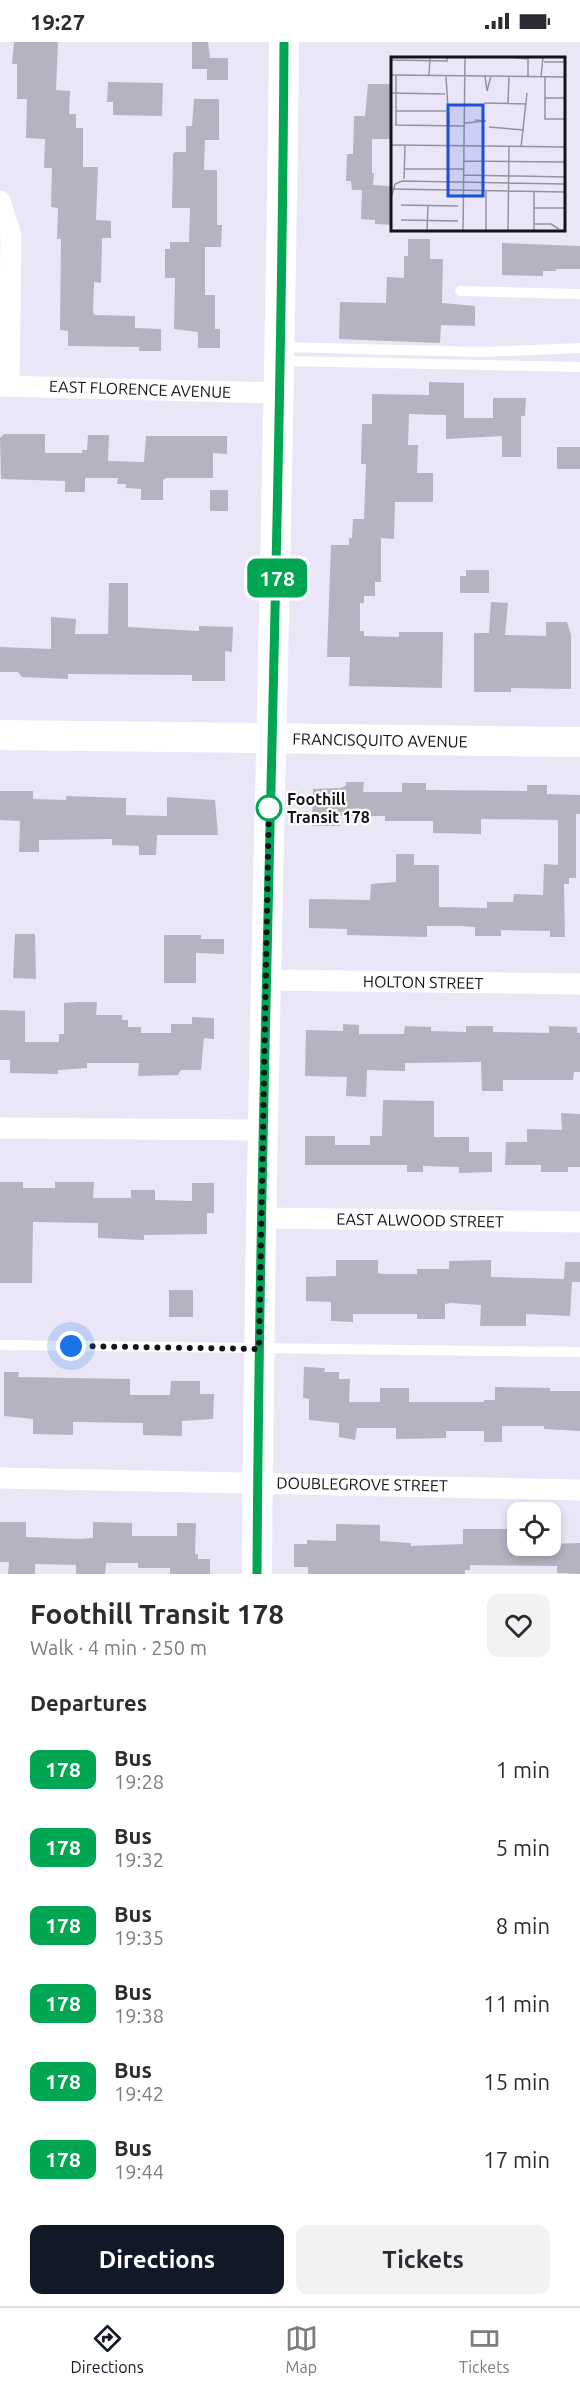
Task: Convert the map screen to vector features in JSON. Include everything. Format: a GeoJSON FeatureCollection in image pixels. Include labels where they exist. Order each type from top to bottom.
{"type":"FeatureCollection","features":[{"type":"Feature","properties":{"kind":"main road"},"geometry":{"type":"LineString","coordinates":[[257,1574],[265,980],[282,354],[284,42]]}},
{"type":"Feature","properties":{"kind":"main road","name":"FRANCISQUITO AVENUE"},"geometry":{"type":"LineString","coordinates":[[0,735],[580,742]]}},
{"type":"Feature","properties":{"kind":"street"},"geometry":{"type":"LineString","coordinates":[[0,201],[11,236],[4,386]]}},
{"type":"Feature","properties":{"kind":"street","name":"EAST FLORENCE AVENUE"},"geometry":{"type":"LineString","coordinates":[[4,386],[280,393]]}},
{"type":"Feature","properties":{"kind":"street","name":"HOLTON STREET"},"geometry":{"type":"LineString","coordinates":[[265,980],[580,984]]}},
{"type":"Feature","properties":{"kind":"street"},"geometry":{"type":"LineString","coordinates":[[0,1128],[262,1130]]}},
{"type":"Feature","properties":{"kind":"street","name":"EAST ALWOOD STREET"},"geometry":{"type":"LineString","coordinates":[[261,1218],[580,1222]]}},
{"type":"Feature","properties":{"kind":"street","name":"DOUBLEGROVE STREET"},"geometry":{"type":"LineString","coordinates":[[0,1478],[580,1490]]}},
{"type":"Feature","properties":{"kind":"lane"},"geometry":{"type":"LineString","coordinates":[[460,291],[580,294]]}},
{"type":"Feature","properties":{"kind":"lane"},"geometry":{"type":"LineString","coordinates":[[282,354],[481,352],[580,348]]}},
{"type":"Feature","properties":{"kind":"lane"},"geometry":{"type":"LineString","coordinates":[[282,354],[580,367]]}},
{"type":"Feature","properties":{"kind":"lane"},"geometry":{"type":"LineString","coordinates":[[0,1345],[580,1352]]}},
{"type":"Feature","properties":{"kind":"building"},"geometry":{"type":"Polygon","coordinates":[[[14,42],[58,42],[56,90],[70,91],[69,114],[76,114],[76,128],[83,128],[83,167],[98,167],[96,220],[111,221],[111,238],[102,238],[101,283],[94,282],[93,313],[95,315],[135,316],[135,328],[161,329],[161,351],[139,351],[139,347],[68,346],[68,331],[60,330],[61,239],[57,239],[58,208],[51,207],[52,168],[44,168],[45,139],[26,138],[27,99],[17,99],[17,64],[12,64],[14,42]]]}},
{"type":"Feature","properties":{"kind":"building"},"geometry":{"type":"Polygon","coordinates":[[[192,42],[208,42],[210,58],[228,58],[228,80],[207,80],[207,69],[192,69],[192,42]]]}},
{"type":"Feature","properties":{"kind":"building"},"geometry":{"type":"Polygon","coordinates":[[[108,82],[163,83],[162,116],[113,115],[113,102],[107,102],[108,82]]]}},
{"type":"Feature","properties":{"kind":"building"},"geometry":{"type":"Polygon","coordinates":[[[368,84],[391,84],[391,139],[372,139],[372,173],[374,173],[373,185],[390,186],[391,225],[375,224],[375,220],[361,219],[362,190],[352,190],[351,181],[346,181],[347,154],[353,154],[354,116],[365,116],[368,84]]]}},
{"type":"Feature","properties":{"kind":"building"},"geometry":{"type":"Polygon","coordinates":[[[194,99],[219,99],[219,140],[205,140],[204,170],[217,170],[217,225],[222,225],[221,247],[205,247],[205,295],[215,295],[215,329],[220,329],[220,348],[198,348],[198,332],[174,329],[175,278],[165,278],[165,249],[170,249],[170,242],[189,242],[190,208],[172,208],[173,154],[186,152],[186,126],[192,126],[194,99]]]}},
{"type":"Feature","properties":{"kind":"building"},"geometry":{"type":"Polygon","coordinates":[[[408,239],[430,239],[430,259],[443,259],[442,303],[475,306],[475,326],[441,325],[440,343],[339,339],[340,302],[386,303],[387,277],[404,278],[404,256],[408,256],[408,239]]]}},
{"type":"Feature","properties":{"kind":"building"},"geometry":{"type":"Polygon","coordinates":[[[502,243],[580,246],[580,269],[543,271],[543,276],[502,275],[502,243]]]}},
{"type":"Feature","properties":{"kind":"building"},"geometry":{"type":"Polygon","coordinates":[[[429,382],[464,383],[464,418],[493,418],[493,398],[526,398],[525,416],[521,416],[521,457],[502,457],[502,436],[446,439],[446,415],[409,414],[408,445],[418,445],[417,473],[433,473],[433,502],[395,502],[394,539],[381,538],[381,582],[375,582],[375,596],[364,596],[364,603],[360,603],[360,631],[364,631],[364,636],[399,637],[399,632],[443,632],[442,688],[349,686],[350,657],[327,657],[331,545],[349,545],[349,538],[352,538],[353,519],[364,519],[366,464],[361,464],[362,424],[372,424],[372,394],[429,395],[429,382]]]}},
{"type":"Feature","properties":{"kind":"building"},"geometry":{"type":"Polygon","coordinates":[[[4,434],[45,434],[45,453],[82,453],[82,450],[87,450],[88,435],[109,435],[108,461],[144,462],[146,436],[227,436],[227,454],[213,453],[213,478],[166,478],[163,480],[163,500],[141,500],[141,489],[126,488],[126,484],[117,484],[118,478],[85,478],[85,492],[65,492],[65,481],[1,479],[0,438],[4,434]]]}},
{"type":"Feature","properties":{"kind":"building"},"geometry":{"type":"Polygon","coordinates":[[[557,447],[580,447],[580,469],[557,469],[557,447]]]}},
{"type":"Feature","properties":{"kind":"building"},"geometry":{"type":"Polygon","coordinates":[[[210,490],[228,490],[228,511],[210,511],[210,490]]]}},
{"type":"Feature","properties":{"kind":"building"},"geometry":{"type":"Polygon","coordinates":[[[466,570],[489,570],[489,593],[460,593],[460,576],[466,576],[466,570]]]}},
{"type":"Feature","properties":{"kind":"building"},"geometry":{"type":"Polygon","coordinates":[[[109,583],[128,583],[128,627],[199,631],[199,626],[233,627],[232,652],[225,651],[225,681],[192,681],[192,675],[68,674],[68,679],[22,677],[18,672],[0,672],[0,647],[51,649],[51,617],[76,619],[75,634],[108,634],[109,583]]]}},
{"type":"Feature","properties":{"kind":"building"},"geometry":{"type":"Polygon","coordinates":[[[491,602],[508,603],[505,635],[546,636],[546,622],[567,622],[571,635],[571,689],[511,688],[511,692],[474,692],[474,633],[489,633],[491,602]]]}},
{"type":"Feature","properties":{"kind":"building"},"geometry":{"type":"Polygon","coordinates":[[[346,782],[364,782],[363,792],[402,792],[402,783],[426,783],[426,790],[527,791],[527,785],[547,785],[547,794],[580,795],[580,814],[576,814],[576,878],[569,878],[569,884],[564,884],[565,937],[550,937],[550,931],[501,930],[501,936],[475,936],[475,927],[460,926],[427,926],[427,937],[347,935],[347,929],[309,928],[309,899],[370,900],[371,884],[396,882],[396,854],[414,854],[414,865],[439,865],[439,907],[487,908],[487,902],[513,902],[514,894],[543,895],[544,864],[558,865],[558,820],[481,819],[481,834],[433,833],[433,821],[385,821],[385,816],[340,816],[340,826],[312,826],[313,789],[340,788],[346,786],[346,782]]]}},
{"type":"Feature","properties":{"kind":"building"},"geometry":{"type":"Polygon","coordinates":[[[0,791],[33,791],[33,799],[66,800],[66,796],[126,798],[126,815],[167,816],[167,797],[215,800],[218,835],[157,835],[156,855],[139,855],[139,846],[112,845],[112,839],[39,840],[39,852],[19,852],[20,821],[0,820],[0,791]]]}},
{"type":"Feature","properties":{"kind":"building"},"geometry":{"type":"Polygon","coordinates":[[[15,934],[35,934],[36,979],[13,978],[15,934]]]}},
{"type":"Feature","properties":{"kind":"building"},"geometry":{"type":"Polygon","coordinates":[[[164,935],[201,935],[201,939],[224,939],[224,954],[196,953],[196,983],[164,983],[164,935]]]}},
{"type":"Feature","properties":{"kind":"building"},"geometry":{"type":"Polygon","coordinates":[[[97,1002],[96,1015],[122,1015],[122,1020],[128,1020],[128,1027],[141,1027],[141,1033],[171,1033],[171,1024],[192,1024],[192,1017],[214,1018],[214,1039],[204,1038],[201,1070],[181,1070],[178,1075],[138,1076],[139,1063],[87,1063],[87,1068],[58,1070],[58,1074],[10,1073],[10,1060],[0,1060],[0,1010],[25,1011],[25,1042],[59,1042],[59,1034],[64,1034],[64,1003],[97,1002]]]}},
{"type":"Feature","properties":{"kind":"building"},"geometry":{"type":"Polygon","coordinates":[[[343,1024],[359,1025],[359,1034],[404,1034],[405,1026],[431,1027],[431,1031],[466,1032],[466,1026],[493,1026],[493,1032],[549,1033],[549,1026],[577,1027],[577,1033],[580,1033],[580,1072],[574,1072],[573,1080],[503,1080],[503,1091],[482,1091],[481,1062],[405,1063],[405,1071],[367,1070],[366,1097],[346,1096],[347,1077],[305,1076],[306,1030],[343,1031],[343,1024]]]}},
{"type":"Feature","properties":{"kind":"building"},"geometry":{"type":"Polygon","coordinates":[[[383,1100],[434,1101],[434,1137],[469,1137],[469,1152],[492,1152],[492,1172],[459,1173],[459,1167],[423,1166],[423,1172],[407,1172],[407,1165],[305,1165],[305,1136],[335,1136],[335,1145],[370,1145],[370,1136],[382,1136],[383,1100]]]}},
{"type":"Feature","properties":{"kind":"building"},"geometry":{"type":"Polygon","coordinates":[[[561,1113],[580,1114],[580,1167],[568,1167],[568,1172],[541,1172],[541,1165],[505,1165],[506,1142],[527,1142],[527,1129],[562,1130],[561,1113]]]}},
{"type":"Feature","properties":{"kind":"building"},"geometry":{"type":"Polygon","coordinates":[[[0,1182],[23,1182],[23,1188],[55,1188],[55,1182],[94,1182],[93,1198],[131,1198],[131,1190],[155,1190],[155,1200],[192,1201],[192,1183],[214,1183],[214,1213],[207,1213],[207,1234],[144,1235],[144,1240],[98,1238],[98,1223],[33,1222],[32,1283],[0,1283],[0,1182]]]}},
{"type":"Feature","properties":{"kind":"building"},"geometry":{"type":"Polygon","coordinates":[[[336,1260],[378,1260],[378,1273],[417,1274],[417,1269],[449,1269],[449,1261],[491,1260],[491,1277],[564,1279],[565,1262],[580,1262],[580,1282],[572,1282],[570,1316],[526,1314],[526,1326],[480,1326],[481,1305],[451,1303],[445,1304],[445,1319],[417,1319],[417,1314],[353,1314],[353,1322],[331,1321],[331,1302],[306,1301],[306,1277],[336,1276],[336,1260]]]}},
{"type":"Feature","properties":{"kind":"building"},"geometry":{"type":"Polygon","coordinates":[[[169,1290],[193,1290],[193,1317],[169,1317],[169,1290]]]}},
{"type":"Feature","properties":{"kind":"building"},"geometry":{"type":"Polygon","coordinates":[[[304,1367],[325,1368],[324,1372],[339,1372],[339,1379],[350,1379],[349,1402],[380,1402],[380,1388],[409,1388],[409,1402],[484,1402],[484,1400],[495,1400],[495,1387],[580,1391],[580,1431],[544,1429],[544,1426],[502,1426],[502,1442],[484,1442],[484,1431],[446,1431],[446,1438],[396,1439],[396,1428],[357,1428],[355,1440],[339,1437],[339,1423],[309,1420],[309,1399],[303,1398],[304,1367]]]}},
{"type":"Feature","properties":{"kind":"building"},"geometry":{"type":"Polygon","coordinates":[[[4,1372],[19,1372],[18,1377],[130,1379],[130,1395],[170,1395],[171,1381],[200,1381],[200,1394],[214,1394],[213,1419],[182,1421],[182,1436],[143,1435],[143,1423],[77,1422],[73,1422],[73,1435],[33,1434],[33,1419],[4,1416],[4,1372]]]}},
{"type":"Feature","properties":{"kind":"building"},"geometry":{"type":"Polygon","coordinates":[[[0,1522],[26,1522],[26,1537],[80,1539],[93,1538],[93,1522],[132,1523],[132,1536],[177,1536],[177,1523],[196,1523],[195,1554],[198,1554],[198,1559],[210,1559],[210,1574],[170,1574],[170,1568],[138,1568],[138,1563],[106,1563],[105,1574],[76,1574],[76,1565],[35,1564],[35,1574],[8,1574],[9,1562],[0,1562],[0,1522]]]}},
{"type":"Feature","properties":{"kind":"building"},"geometry":{"type":"Polygon","coordinates":[[[336,1524],[380,1525],[380,1541],[411,1543],[411,1546],[463,1544],[463,1529],[507,1529],[507,1556],[561,1556],[561,1544],[580,1543],[580,1574],[557,1573],[557,1566],[470,1565],[470,1570],[465,1570],[465,1574],[308,1574],[308,1567],[294,1567],[294,1544],[307,1544],[307,1540],[336,1541],[336,1524]]]}},
{"type":"Feature","properties":{"kind":"bus line","name":"178"},"geometry":{"type":"LineString","coordinates":[[257,1574],[268,825],[282,361],[284,42]]}},
{"type":"Feature","properties":{"kind":"place","name":"Foothill Transit 178"},"geometry":{"type":"Point","coordinates":[269,808]}},
{"type":"Feature","properties":{"kind":"route"},"geometry":{"type":"LineString","coordinates":[[71,1346],[259,1349],[269,804],[269,808]]}}]}
